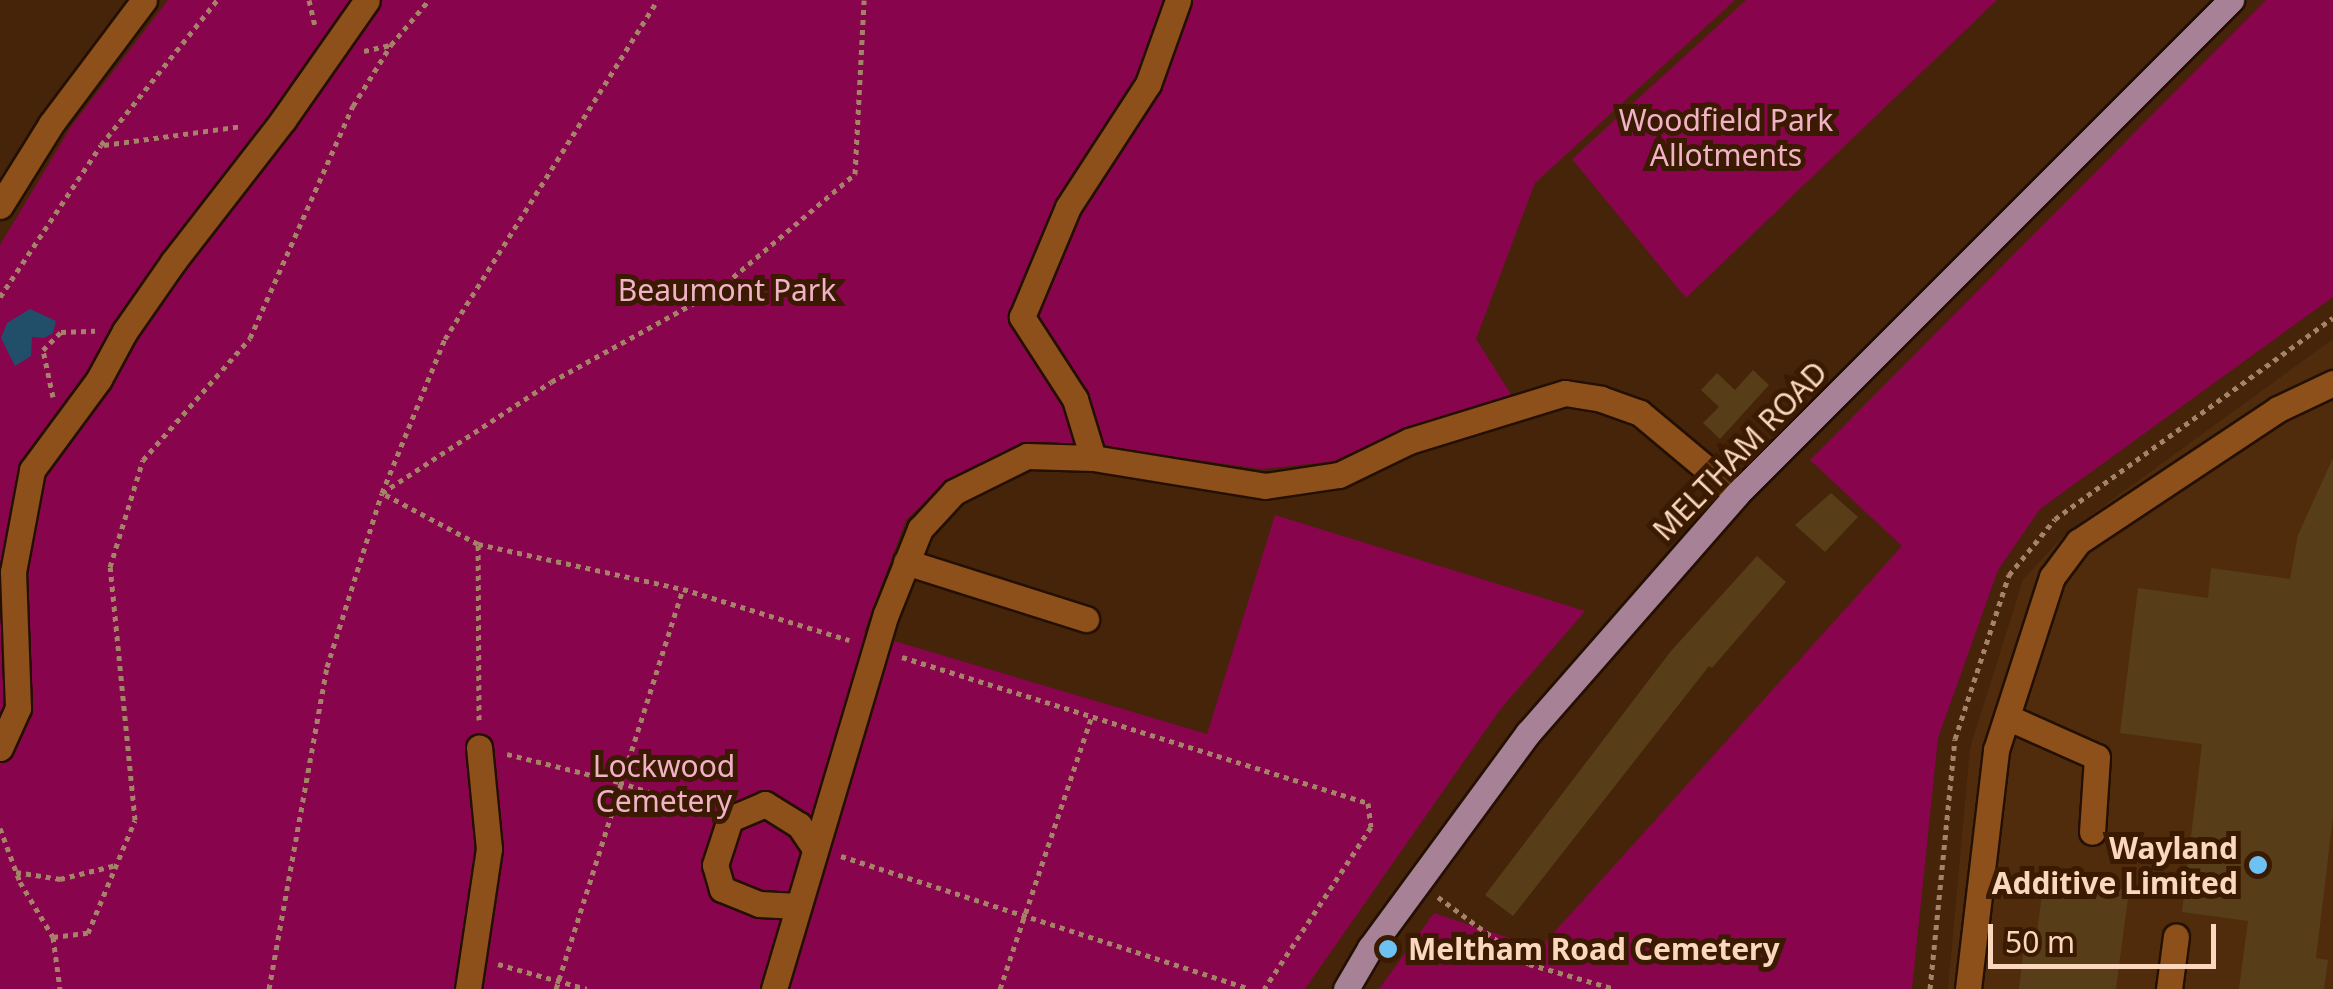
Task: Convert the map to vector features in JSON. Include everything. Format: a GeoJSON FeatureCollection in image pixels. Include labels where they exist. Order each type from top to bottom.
{"type":"FeatureCollection","features":[{"type":"Feature","properties":{"kind":"main road","name":"MELTHAM ROAD"},"geometry":{"type":"LineString","coordinates":[[1346,989],[1380,934],[1528,733],[1738,494],[2231,0]]}},
{"type":"Feature","properties":{"kind":"street"},"geometry":{"type":"LineString","coordinates":[[0,206],[50,124],[144,0]]}},
{"type":"Feature","properties":{"kind":"street"},"geometry":{"type":"LineString","coordinates":[[0,748],[18,708],[13,572],[32,470],[100,379],[126,331],[367,0]]}},
{"type":"Feature","properties":{"kind":"street"},"geometry":{"type":"LineString","coordinates":[[1093,458],[1075,399],[1022,317],[1068,207],[1148,84],[1178,0]]}},
{"type":"Feature","properties":{"kind":"street"},"geometry":{"type":"LineString","coordinates":[[1968,989],[1996,750],[2052,577],[2078,542],[2278,409],[2333,383]]}},
{"type":"Feature","properties":{"kind":"street"},"geometry":{"type":"LineString","coordinates":[[774,989],[814,847],[906,562],[920,529],[954,492],[1027,456],[1093,458],[1265,486],[1339,475],[1409,441],[1565,394],[1600,398],[1640,412],[1738,494]]}},
{"type":"Feature","properties":{"kind":"street"},"geometry":{"type":"LineString","coordinates":[[906,562],[1086,620]]}},
{"type":"Feature","properties":{"kind":"street"},"geometry":{"type":"LineString","coordinates":[[2008,717],[2097,758],[2092,832]]}},
{"type":"Feature","properties":{"kind":"street"},"geometry":{"type":"LineString","coordinates":[[468,989],[489,849],[480,747]]}},
{"type":"Feature","properties":{"kind":"street"},"geometry":{"type":"LineString","coordinates":[[798,906],[759,904],[722,888],[714,865],[730,819],[765,804],[799,825],[814,847]]}},
{"type":"Feature","properties":{"kind":"street"},"geometry":{"type":"LineString","coordinates":[[2169,989],[2176,936]]}},
{"type":"Feature","properties":{"kind":"path"},"geometry":{"type":"LineString","coordinates":[[0,297],[101,146],[217,0]]}},
{"type":"Feature","properties":{"kind":"path"},"geometry":{"type":"LineString","coordinates":[[53,937],[88,933],[134,820],[110,567],[142,460],[250,338],[352,106],[391,45],[429,0]]}},
{"type":"Feature","properties":{"kind":"path"},"geometry":{"type":"LineString","coordinates":[[270,989],[327,667],[382,493],[445,339],[658,0]]}},
{"type":"Feature","properties":{"kind":"path"},"geometry":{"type":"LineString","coordinates":[[382,493],[551,382],[718,290],[855,174],[864,0]]}},
{"type":"Feature","properties":{"kind":"path"},"geometry":{"type":"LineString","coordinates":[[323,60],[391,45]]}},
{"type":"Feature","properties":{"kind":"path"},"geometry":{"type":"LineString","coordinates":[[101,146],[283,120]]}},
{"type":"Feature","properties":{"kind":"path"},"geometry":{"type":"LineString","coordinates":[[64,423],[48,385],[43,350],[61,332],[126,331]]}},
{"type":"Feature","properties":{"kind":"path"},"geometry":{"type":"LineString","coordinates":[[382,493],[478,544],[683,589],[1368,804],[1371,827],[1264,989]]}},
{"type":"Feature","properties":{"kind":"path"},"geometry":{"type":"LineString","coordinates":[[478,544],[480,747],[618,782],[730,819]]}},
{"type":"Feature","properties":{"kind":"path"},"geometry":{"type":"LineString","coordinates":[[556,989],[618,782],[683,589]]}},
{"type":"Feature","properties":{"kind":"path"},"geometry":{"type":"LineString","coordinates":[[1000,989],[1090,718]]}},
{"type":"Feature","properties":{"kind":"path"},"geometry":{"type":"LineString","coordinates":[[0,828],[16,872],[53,937],[60,989]]}},
{"type":"Feature","properties":{"kind":"path"},"geometry":{"type":"LineString","coordinates":[[814,847],[1250,989]]}},
{"type":"Feature","properties":{"kind":"path"},"geometry":{"type":"LineString","coordinates":[[0,861],[10,855]]}},
{"type":"Feature","properties":{"kind":"path"},"geometry":{"type":"LineString","coordinates":[[16,872],[60,879],[116,864]]}},
{"type":"Feature","properties":{"kind":"path"},"geometry":{"type":"LineString","coordinates":[[1450,905],[1530,964],[1614,989]]}},
{"type":"Feature","properties":{"kind":"path"},"geometry":{"type":"LineString","coordinates":[[472,957],[586,989]]}},
{"type":"Feature","properties":{"kind":"shaded area"},"geometry":{"type":"Polygon","coordinates":[[[2333,339],[2333,989],[1948,989],[1970,748],[2023,580],[2065,534],[2333,339]]]}},
{"type":"Feature","properties":{"kind":"green space","name":"Beaumont Park"},"geometry":{"type":"Polygon","coordinates":[[[168,0],[1735,0],[1535,183],[1476,339],[1512,396],[1423,422],[1337,461],[1262,469],[1116,449],[1025,443],[951,478],[906,520],[864,632],[1207,734],[1275,515],[1585,611],[1499,711],[1305,989],[0,989],[0,245],[72,125],[168,0]]]}},
{"type":"Feature","properties":{"kind":"green space","name":"Woodfield Park Allotments"},"geometry":{"type":"Polygon","coordinates":[[[1746,0],[1997,0],[1686,298],[1572,159],[1746,0]]]}},
{"type":"Feature","properties":{"kind":"green space"},"geometry":{"type":"Polygon","coordinates":[[[2266,0],[2333,0],[2333,297],[2040,509],[1998,570],[1938,738],[1912,989],[1379,989],[1434,913],[1540,948],[1902,546],[1810,460],[2266,0]]]}},
{"type":"Feature","properties":{"kind":"water"},"geometry":{"type":"Polygon","coordinates":[[[30,309],[56,321],[53,333],[44,338],[32,337],[31,356],[15,366],[1,338],[7,323],[30,309]]]}},
{"type":"Feature","properties":{"kind":"building"},"geometry":{"type":"Polygon","coordinates":[[[1753,370],[1769,385],[1720,439],[1703,423],[1719,407],[1701,390],[1717,373],[1735,390],[1753,370]]]}},
{"type":"Feature","properties":{"kind":"building"},"geometry":{"type":"Polygon","coordinates":[[[2333,458],[2333,817],[2316,958],[2328,960],[2324,989],[2239,989],[2248,921],[2182,912],[2202,744],[2120,733],[2138,588],[2208,598],[2211,568],[2290,579],[2298,535],[2333,458]]]}},
{"type":"Feature","properties":{"kind":"building"},"geometry":{"type":"Polygon","coordinates":[[[1831,493],[1858,517],[1825,552],[1795,525],[1831,493]]]}},
{"type":"Feature","properties":{"kind":"building"},"geometry":{"type":"Polygon","coordinates":[[[1757,556],[1786,582],[1712,668],[1709,666],[1513,916],[1485,895],[1671,651],[1757,556]]]}},
{"type":"Feature","properties":{"kind":"building"},"geometry":{"type":"Polygon","coordinates":[[[2044,878],[2129,890],[2116,989],[2019,989],[2026,931],[2037,933],[2044,878]]]}},
{"type":"Feature","properties":{"kind":"place","name":"Wayland Additive Limited"},"geometry":{"type":"Point","coordinates":[2258,865]}},
{"type":"Feature","properties":{"kind":"place","name":"Meltham Road Cemetery"},"geometry":{"type":"Point","coordinates":[1388,949]}},
{"type":"Feature","properties":{"kind":"park label","name":"Lockwood Cemetery"},"geometry":{"type":"Point","coordinates":[664,783]}}]}
